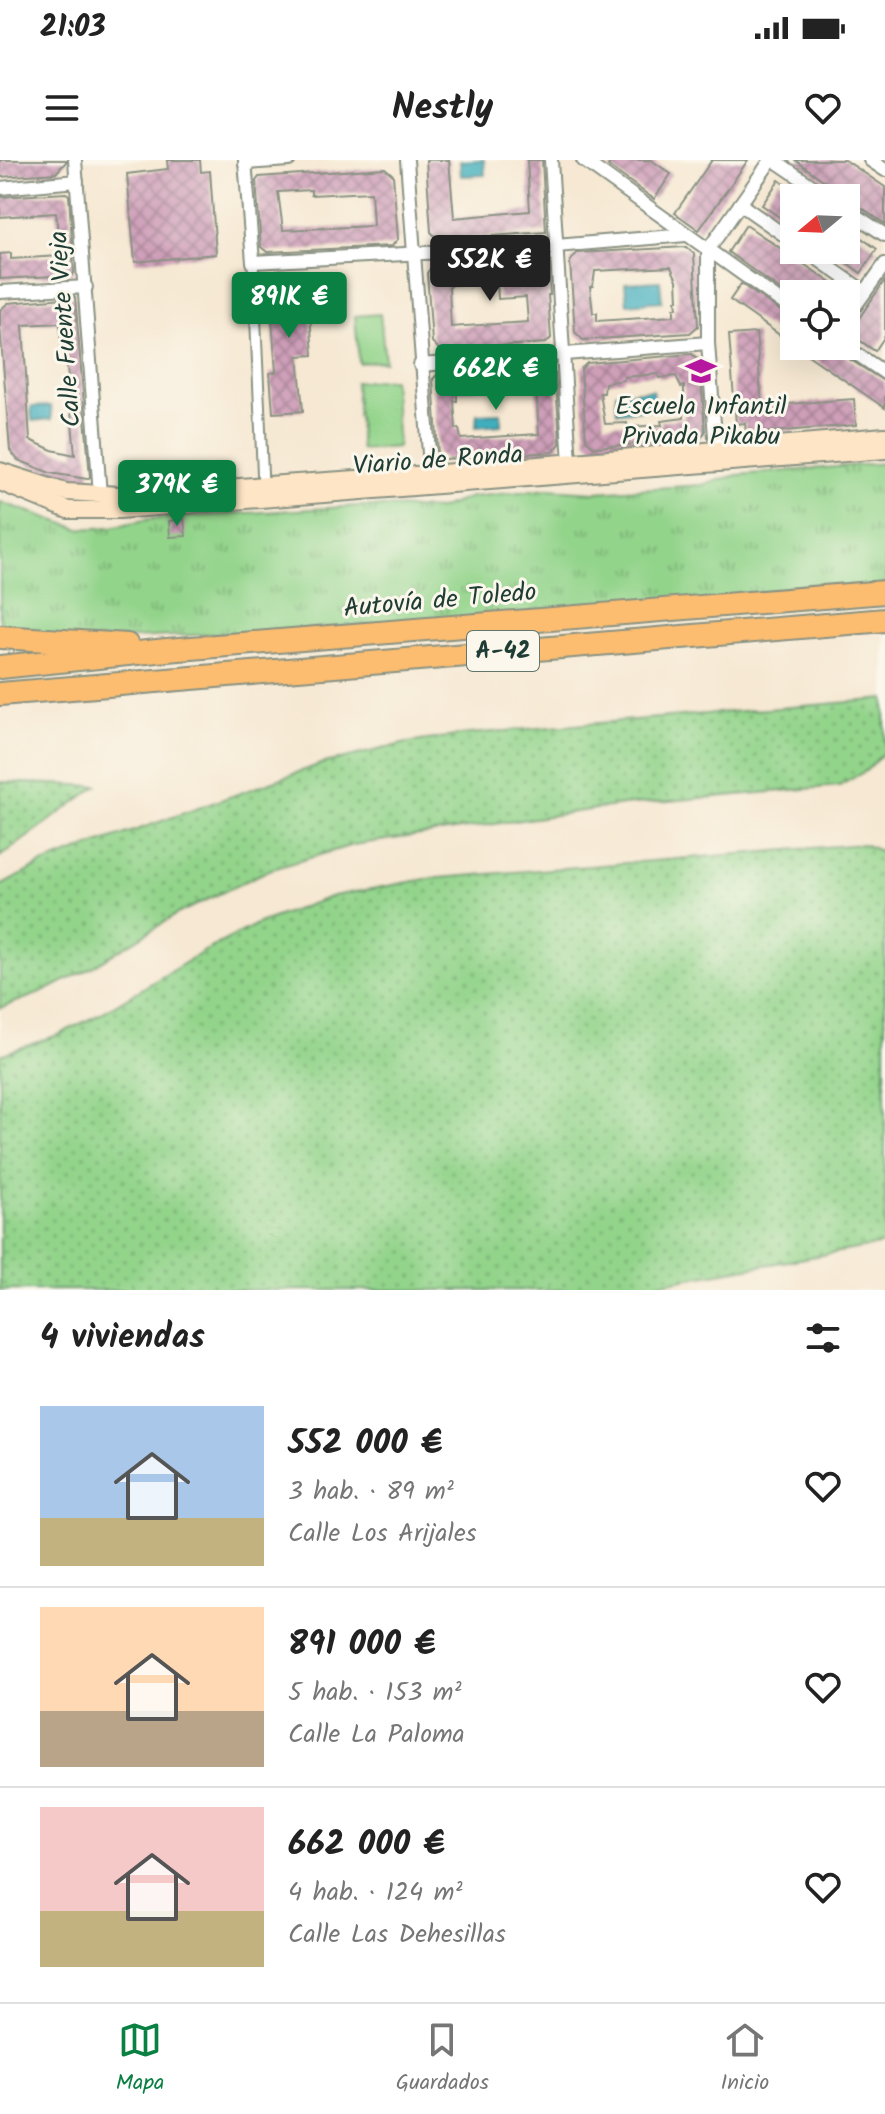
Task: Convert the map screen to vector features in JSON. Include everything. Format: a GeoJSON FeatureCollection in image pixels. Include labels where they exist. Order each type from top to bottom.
{"type":"FeatureCollection","features":[{"type":"Feature","properties":{"kind":"highway","name":"Autovía de Toledo"},"geometry":{"type":"LineString","coordinates":[[0,667],[167,650],[885,592]]}},
{"type":"Feature","properties":{"kind":"highway","name":"A-42"},"geometry":{"type":"LineString","coordinates":[[0,694],[885,620]]}},
{"type":"Feature","properties":{"kind":"highway"},"geometry":{"type":"LineString","coordinates":[[0,637],[150,646],[167,650]]}},
{"type":"Feature","properties":{"kind":"main road","name":"Viario de Ronda"},"geometry":{"type":"LineString","coordinates":[[0,482],[68,510],[119,510],[431,480],[570,463],[885,436]]}},
{"type":"Feature","properties":{"kind":"main road","name":"Viario de Ronda"},"geometry":{"type":"LineString","coordinates":[[0,471],[66,492],[100,495],[263,485],[431,480],[885,450]]}},
{"type":"Feature","properties":{"kind":"street","name":"Calle Fuente Vieja"},"geometry":{"type":"LineString","coordinates":[[75,160],[100,495]]}},
{"type":"Feature","properties":{"kind":"street"},"geometry":{"type":"LineString","coordinates":[[263,485],[253,262],[245,162],[289,160]]}},
{"type":"Feature","properties":{"kind":"street"},"geometry":{"type":"LineString","coordinates":[[407,160],[431,480]]}},
{"type":"Feature","properties":{"kind":"street"},"geometry":{"type":"LineString","coordinates":[[551,160],[570,463]]}},
{"type":"Feature","properties":{"kind":"street"},"geometry":{"type":"LineString","coordinates":[[583,160],[780,301]]}},
{"type":"Feature","properties":{"kind":"street"},"geometry":{"type":"LineString","coordinates":[[716,450],[708,343],[708,250],[772,160],[809,184]]}},
{"type":"Feature","properties":{"kind":"street"},"geometry":{"type":"LineString","coordinates":[[870,160],[885,170]]}},
{"type":"Feature","properties":{"kind":"street"},"geometry":{"type":"LineString","coordinates":[[0,188],[77,181]]}},
{"type":"Feature","properties":{"kind":"street"},"geometry":{"type":"LineString","coordinates":[[740,204],[780,232]]}},
{"type":"Feature","properties":{"kind":"street"},"geometry":{"type":"LineString","coordinates":[[860,218],[885,235]]}},
{"type":"Feature","properties":{"kind":"street"},"geometry":{"type":"LineString","coordinates":[[253,262],[556,246],[686,235]]}},
{"type":"Feature","properties":{"kind":"street"},"geometry":{"type":"LineString","coordinates":[[825,264],[865,292]]}},
{"type":"Feature","properties":{"kind":"street"},"geometry":{"type":"LineString","coordinates":[[860,299],[885,264]]}},
{"type":"Feature","properties":{"kind":"street"},"geometry":{"type":"LineString","coordinates":[[0,292],[86,287]]}},
{"type":"Feature","properties":{"kind":"street"},"geometry":{"type":"LineString","coordinates":[[420,365],[708,343]]}},
{"type":"Feature","properties":{"kind":"street"},"geometry":{"type":"LineString","coordinates":[[860,356],[885,373]]}},
{"type":"Feature","properties":{"kind":"green space"},"geometry":{"type":"Polygon","coordinates":[[[380,314],[385,361],[359,363],[355,316],[380,314]]]}},
{"type":"Feature","properties":{"kind":"green space"},"geometry":{"type":"Polygon","coordinates":[[[393,379],[398,447],[361,450],[355,382],[393,379]]]}},
{"type":"Feature","properties":{"kind":"green space"},"geometry":{"type":"Polygon","coordinates":[[[885,463],[885,590],[260,632],[68,641],[0,637],[0,502],[80,529],[111,527],[150,519],[360,506],[439,509],[471,497],[548,489],[595,492],[702,485],[737,475],[885,463]]]}},
{"type":"Feature","properties":{"kind":"green space"},"geometry":{"type":"Polygon","coordinates":[[[885,699],[885,751],[867,770],[839,786],[623,805],[353,845],[269,870],[179,913],[89,969],[43,992],[0,1008],[0,886],[40,865],[324,763],[407,743],[469,734],[885,699]]]}},
{"type":"Feature","properties":{"kind":"green space"},"geometry":{"type":"Polygon","coordinates":[[[0,782],[97,786],[0,857],[0,782]]]}},
{"type":"Feature","properties":{"kind":"green space"},"geometry":{"type":"Polygon","coordinates":[[[863,844],[885,853],[885,1244],[622,1290],[0,1290],[0,1055],[58,1035],[100,1014],[208,949],[259,923],[333,896],[426,879],[863,844]]]}},
{"type":"Feature","properties":{"kind":"water"},"geometry":{"type":"Polygon","coordinates":[[[484,160],[485,175],[461,176],[460,161],[484,160]]]}},
{"type":"Feature","properties":{"kind":"water"},"geometry":{"type":"Polygon","coordinates":[[[660,281],[662,301],[627,304],[625,283],[660,281]]]}},
{"type":"Feature","properties":{"kind":"water"},"geometry":{"type":"Polygon","coordinates":[[[653,390],[654,409],[617,412],[616,393],[653,390]]]}},
{"type":"Feature","properties":{"kind":"water"},"geometry":{"type":"Polygon","coordinates":[[[51,406],[52,419],[32,421],[31,407],[51,406]]]}},
{"type":"Feature","properties":{"kind":"water"},"geometry":{"type":"Polygon","coordinates":[[[501,413],[501,425],[476,427],[477,414],[501,413]]]}},
{"type":"Feature","properties":{"kind":"building"},"geometry":{"type":"Polygon","coordinates":[[[0,160],[66,162],[56,173],[0,177],[0,160]]]}},
{"type":"Feature","properties":{"kind":"building"},"geometry":{"type":"Polygon","coordinates":[[[167,160],[200,160],[201,172],[210,171],[216,254],[135,262],[127,174],[168,169],[167,160]]]}},
{"type":"Feature","properties":{"kind":"building"},"geometry":{"type":"Polygon","coordinates":[[[426,160],[449,160],[454,218],[530,211],[527,160],[542,160],[546,232],[439,240],[431,232],[426,160]]]}},
{"type":"Feature","properties":{"kind":"building"},"geometry":{"type":"Polygon","coordinates":[[[612,160],[651,160],[671,174],[654,199],[608,166],[612,160]]]}},
{"type":"Feature","properties":{"kind":"building"},"geometry":{"type":"Polygon","coordinates":[[[712,160],[748,160],[699,230],[675,213],[712,160]]]}},
{"type":"Feature","properties":{"kind":"building"},"geometry":{"type":"Polygon","coordinates":[[[795,160],[845,160],[885,187],[885,224],[860,206],[860,184],[829,184],[795,160]]]}},
{"type":"Feature","properties":{"kind":"building"},"geometry":{"type":"Polygon","coordinates":[[[385,168],[393,175],[398,239],[392,246],[267,252],[261,247],[256,181],[259,177],[385,168]],[[311,190],[278,192],[283,230],[373,226],[371,192],[311,195],[311,190]]]}},
{"type":"Feature","properties":{"kind":"building"},"geometry":{"type":"Polygon","coordinates":[[[779,180],[785,184],[780,184],[780,217],[762,205],[779,180]]]}},
{"type":"Feature","properties":{"kind":"building"},"geometry":{"type":"Polygon","coordinates":[[[69,195],[74,273],[0,279],[0,254],[11,253],[11,259],[60,256],[56,213],[0,217],[0,197],[69,195]]]}},
{"type":"Feature","properties":{"kind":"building"},"geometry":{"type":"Polygon","coordinates":[[[746,225],[780,248],[780,264],[803,264],[827,280],[780,280],[780,290],[728,252],[746,225]]]}},
{"type":"Feature","properties":{"kind":"building"},"geometry":{"type":"Polygon","coordinates":[[[860,237],[877,249],[861,273],[848,264],[860,264],[860,237]]]}},
{"type":"Feature","properties":{"kind":"building"},"geometry":{"type":"Polygon","coordinates":[[[686,247],[694,254],[698,326],[690,333],[583,340],[575,332],[570,262],[577,253],[686,247]],[[671,267],[595,271],[593,286],[590,287],[593,313],[597,313],[597,321],[674,316],[678,300],[677,280],[671,267]]]}},
{"type":"Feature","properties":{"kind":"building"},"geometry":{"type":"Polygon","coordinates":[[[541,256],[548,264],[551,338],[546,343],[440,350],[432,342],[427,273],[433,265],[541,256]],[[497,282],[452,285],[449,288],[451,327],[528,322],[526,297],[498,299],[497,282]]]}},
{"type":"Feature","properties":{"kind":"building"},"geometry":{"type":"Polygon","coordinates":[[[307,275],[313,355],[298,356],[303,411],[273,413],[270,373],[276,372],[269,278],[307,275]]]}},
{"type":"Feature","properties":{"kind":"building"},"geometry":{"type":"Polygon","coordinates":[[[885,280],[885,336],[875,351],[860,341],[860,317],[885,280]]]}},
{"type":"Feature","properties":{"kind":"building"},"geometry":{"type":"Polygon","coordinates":[[[741,284],[780,310],[780,335],[730,300],[741,284]]]}},
{"type":"Feature","properties":{"kind":"building"},"geometry":{"type":"Polygon","coordinates":[[[75,297],[90,477],[87,479],[50,473],[18,460],[10,450],[0,326],[0,310],[8,303],[75,297]],[[60,323],[23,325],[30,440],[52,450],[75,455],[65,345],[61,346],[60,323]]]}},
{"type":"Feature","properties":{"kind":"building"},"geometry":{"type":"Polygon","coordinates":[[[756,333],[762,406],[854,399],[856,425],[746,434],[745,423],[736,424],[729,335],[756,333]]]}},
{"type":"Feature","properties":{"kind":"building"},"geometry":{"type":"Polygon","coordinates":[[[692,354],[700,361],[705,432],[698,440],[594,447],[586,440],[581,369],[587,363],[692,354]],[[658,374],[624,377],[624,380],[605,383],[604,393],[600,393],[605,424],[627,423],[628,427],[662,425],[661,421],[684,418],[684,386],[681,387],[676,376],[659,378],[658,374]]]}},
{"type":"Feature","properties":{"kind":"building"},"geometry":{"type":"Polygon","coordinates":[[[815,360],[851,360],[885,382],[885,408],[815,360]]]}},
{"type":"Feature","properties":{"kind":"building"},"geometry":{"type":"Polygon","coordinates":[[[547,366],[555,374],[560,444],[553,452],[445,459],[438,453],[433,379],[439,373],[547,366]],[[536,385],[457,391],[457,401],[454,401],[456,429],[459,429],[461,439],[539,434],[536,385]]]}},
{"type":"Feature","properties":{"kind":"building"},"geometry":{"type":"Polygon","coordinates":[[[184,519],[186,536],[170,537],[169,521],[184,519]]]}},
{"type":"Feature","properties":{"kind":"place","name":"Escuela Infantil Privada Pikabu"},"geometry":{"type":"Point","coordinates":[701,371]}}]}
